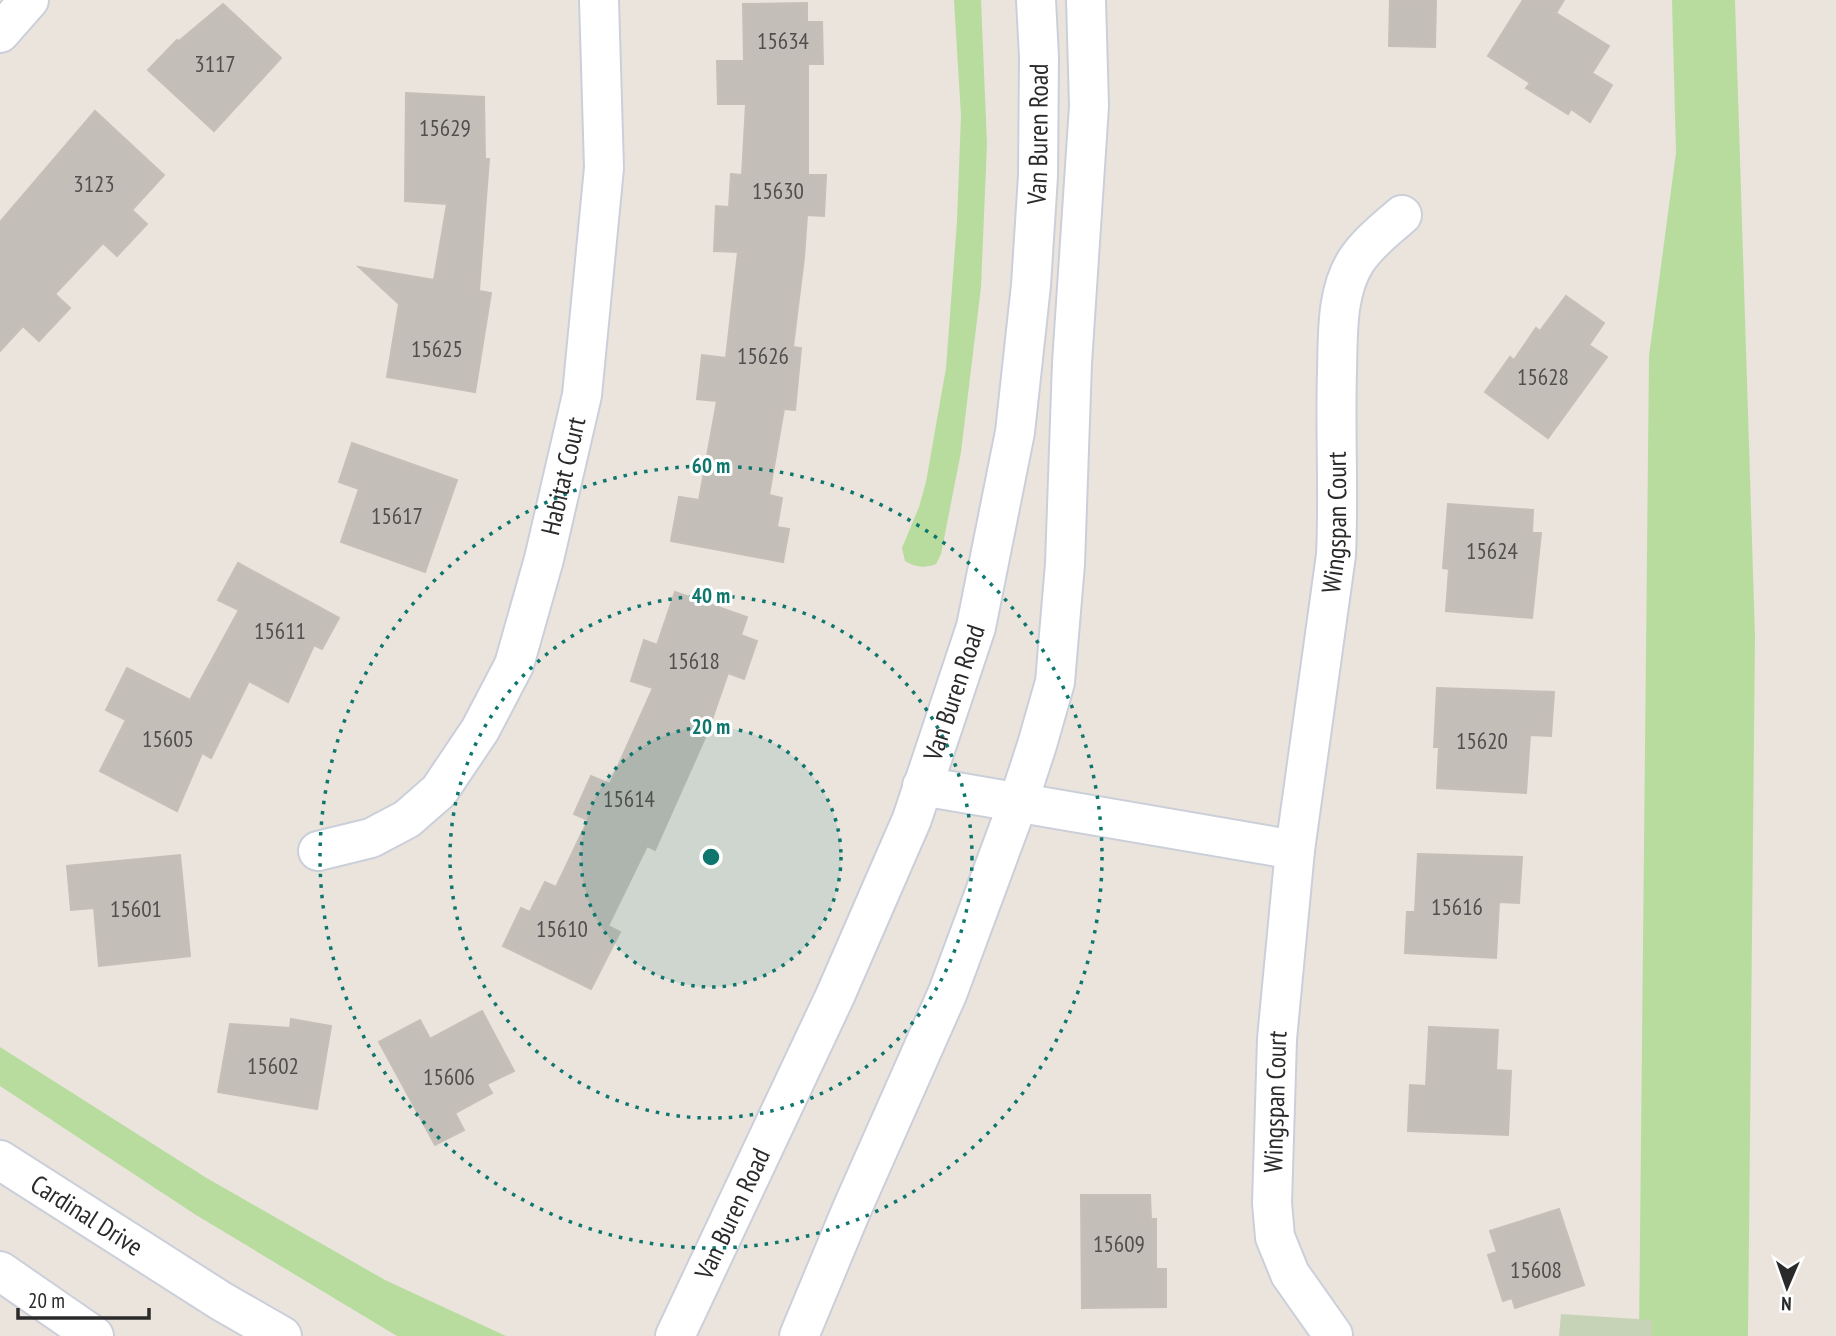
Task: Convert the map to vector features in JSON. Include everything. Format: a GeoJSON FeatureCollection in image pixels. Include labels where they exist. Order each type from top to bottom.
{"type":"FeatureCollection","features":[{"type":"Feature","properties":{"kind":"street"},"geometry":{"type":"LineString","coordinates":[[0,33],[29,0]]}},
{"type":"Feature","properties":{"kind":"street","name":"Habitat Court"},"geometry":{"type":"LineString","coordinates":[[318,851],[371,838],[408,819],[439,791],[480,730],[514,665],[544,559],[582,395],[604,167],[598,0]]}},
{"type":"Feature","properties":{"kind":"street","name":"Van Buren Road"},"geometry":{"type":"LineString","coordinates":[[675,1336],[835,996],[912,819],[976,627],[1015,432],[1031,285],[1038,176],[1039,57],[1036,0]]}},
{"type":"Feature","properties":{"kind":"street","name":"Van Buren Road"},"geometry":{"type":"LineString","coordinates":[[799,1336],[948,992],[1018,803],[1055,682],[1065,564],[1072,363],[1089,106],[1086,0]]}},
{"type":"Feature","properties":{"kind":"street","name":"Wingspan Court"},"geometry":{"type":"LineString","coordinates":[[1333,1335],[1290,1274],[1275,1237],[1273,1212],[1277,1038],[1295,850],[1336,555],[1335,421],[1340,308],[1346,283],[1356,260],[1377,236],[1402,215]]}},
{"type":"Feature","properties":{"kind":"street"},"geometry":{"type":"LineString","coordinates":[[922,786],[1295,850]]}},
{"type":"Feature","properties":{"kind":"street","name":"Cardinal Drive"},"geometry":{"type":"LineString","coordinates":[[0,1160],[221,1301],[282,1336]]}},
{"type":"Feature","properties":{"kind":"street"},"geometry":{"type":"LineString","coordinates":[[0,1272],[94,1336]]}},
{"type":"Feature","properties":{"kind":"green space"},"geometry":{"type":"Polygon","coordinates":[[[954,0],[981,0],[987,144],[981,287],[961,452],[941,554],[936,564],[920,567],[905,561],[902,548],[926,482],[946,368],[957,221],[961,116],[954,0]]]}},
{"type":"Feature","properties":{"kind":"green space"},"geometry":{"type":"Polygon","coordinates":[[[1672,0],[1735,0],[1755,636],[1748,1336],[1639,1336],[1649,356],[1676,153],[1672,0]]]}},
{"type":"Feature","properties":{"kind":"green space"},"geometry":{"type":"Polygon","coordinates":[[[0,1047],[205,1177],[385,1280],[506,1336],[397,1336],[196,1215],[0,1086],[0,1047]]]}},
{"type":"Feature","properties":{"kind":"green space"},"geometry":{"type":"Polygon","coordinates":[[[1561,1314],[1652,1320],[1652,1336],[1559,1336],[1561,1314]]]}},
{"type":"Feature","properties":{"kind":"building"},"geometry":{"type":"Polygon","coordinates":[[[1390,0],[1436,0],[1435,47],[1389,46],[1390,0]]]}},
{"type":"Feature","properties":{"kind":"building"},"geometry":{"type":"Polygon","coordinates":[[[1523,0],[1564,0],[1556,13],[1609,46],[1592,73],[1612,85],[1590,122],[1571,109],[1568,114],[1526,88],[1530,83],[1488,56],[1523,0]]]}},
{"type":"Feature","properties":{"kind":"building"},"geometry":{"type":"Polygon","coordinates":[[[807,3],[807,22],[822,22],[823,64],[808,64],[808,175],[826,175],[824,216],[807,215],[793,347],[801,348],[795,410],[784,409],[769,495],[782,498],[777,527],[789,529],[783,562],[671,541],[679,497],[699,500],[717,401],[697,399],[702,355],[726,358],[738,252],[714,251],[716,206],[729,207],[731,174],[742,175],[746,104],[718,104],[717,61],[744,61],[743,4],[807,3]]]}},
{"type":"Feature","properties":{"kind":"building"},"geometry":{"type":"Polygon","coordinates":[[[223,4],[281,58],[214,131],[148,70],[177,40],[223,4]]]}},
{"type":"Feature","properties":{"kind":"building"},"geometry":{"type":"Polygon","coordinates":[[[406,93],[484,97],[485,159],[489,159],[479,291],[491,293],[475,392],[387,377],[399,304],[359,267],[434,280],[447,204],[405,201],[406,93]]]}},
{"type":"Feature","properties":{"kind":"building"},"geometry":{"type":"Polygon","coordinates":[[[95,111],[164,175],[132,210],[147,224],[117,256],[103,243],[55,294],[70,308],[39,341],[23,326],[0,351],[0,222],[95,111]]]}},
{"type":"Feature","properties":{"kind":"building"},"geometry":{"type":"Polygon","coordinates":[[[1566,296],[1604,323],[1589,345],[1607,357],[1548,438],[1485,392],[1510,357],[1514,360],[1536,328],[1540,331],[1566,296]]]}},
{"type":"Feature","properties":{"kind":"building"},"geometry":{"type":"Polygon","coordinates":[[[352,443],[457,480],[425,572],[341,542],[359,489],[339,482],[352,443]]]}},
{"type":"Feature","properties":{"kind":"building"},"geometry":{"type":"Polygon","coordinates":[[[1448,504],[1533,510],[1532,533],[1541,533],[1532,618],[1446,611],[1449,569],[1443,568],[1448,504]]]}},
{"type":"Feature","properties":{"kind":"building"},"geometry":{"type":"Polygon","coordinates":[[[238,563],[339,618],[322,649],[314,645],[288,702],[249,681],[211,758],[202,753],[177,811],[100,771],[126,720],[106,710],[127,668],[190,700],[239,610],[218,600],[238,563]]]}},
{"type":"Feature","properties":{"kind":"building"},"geometry":{"type":"Polygon","coordinates":[[[675,592],[747,617],[741,635],[757,641],[744,679],[728,673],[708,731],[655,850],[647,846],[608,926],[620,932],[591,989],[503,946],[521,908],[530,912],[545,882],[556,887],[588,820],[574,814],[591,776],[610,784],[653,688],[631,681],[644,640],[657,645],[675,592]]]}},
{"type":"Feature","properties":{"kind":"building"},"geometry":{"type":"Polygon","coordinates":[[[1437,688],[1554,692],[1551,736],[1530,735],[1526,793],[1437,788],[1439,747],[1434,747],[1437,688]]]}},
{"type":"Feature","properties":{"kind":"building"},"geometry":{"type":"Polygon","coordinates":[[[1418,854],[1522,857],[1519,903],[1499,902],[1496,958],[1405,953],[1407,912],[1415,912],[1418,854]]]}},
{"type":"Feature","properties":{"kind":"building"},"geometry":{"type":"Polygon","coordinates":[[[180,855],[190,956],[99,966],[94,908],[71,910],[67,866],[180,855]]]}},
{"type":"Feature","properties":{"kind":"building"},"geometry":{"type":"Polygon","coordinates":[[[482,1011],[514,1071],[487,1084],[492,1093],[455,1113],[464,1130],[435,1145],[379,1042],[420,1020],[430,1039],[482,1011]]]}},
{"type":"Feature","properties":{"kind":"building"},"geometry":{"type":"Polygon","coordinates":[[[291,1019],[331,1026],[317,1109],[218,1092],[230,1024],[290,1028],[291,1019]]]}},
{"type":"Feature","properties":{"kind":"building"},"geometry":{"type":"Polygon","coordinates":[[[1429,1027],[1498,1030],[1496,1070],[1511,1071],[1508,1135],[1408,1131],[1410,1085],[1426,1086],[1429,1027]]]}},
{"type":"Feature","properties":{"kind":"building"},"geometry":{"type":"Polygon","coordinates":[[[1081,1195],[1150,1195],[1151,1219],[1156,1219],[1156,1269],[1166,1269],[1166,1307],[1082,1308],[1081,1195]]]}},
{"type":"Feature","properties":{"kind":"building"},"geometry":{"type":"Polygon","coordinates":[[[1559,1209],[1584,1285],[1515,1308],[1512,1298],[1503,1301],[1488,1255],[1497,1252],[1490,1231],[1559,1209]]]}}]}
